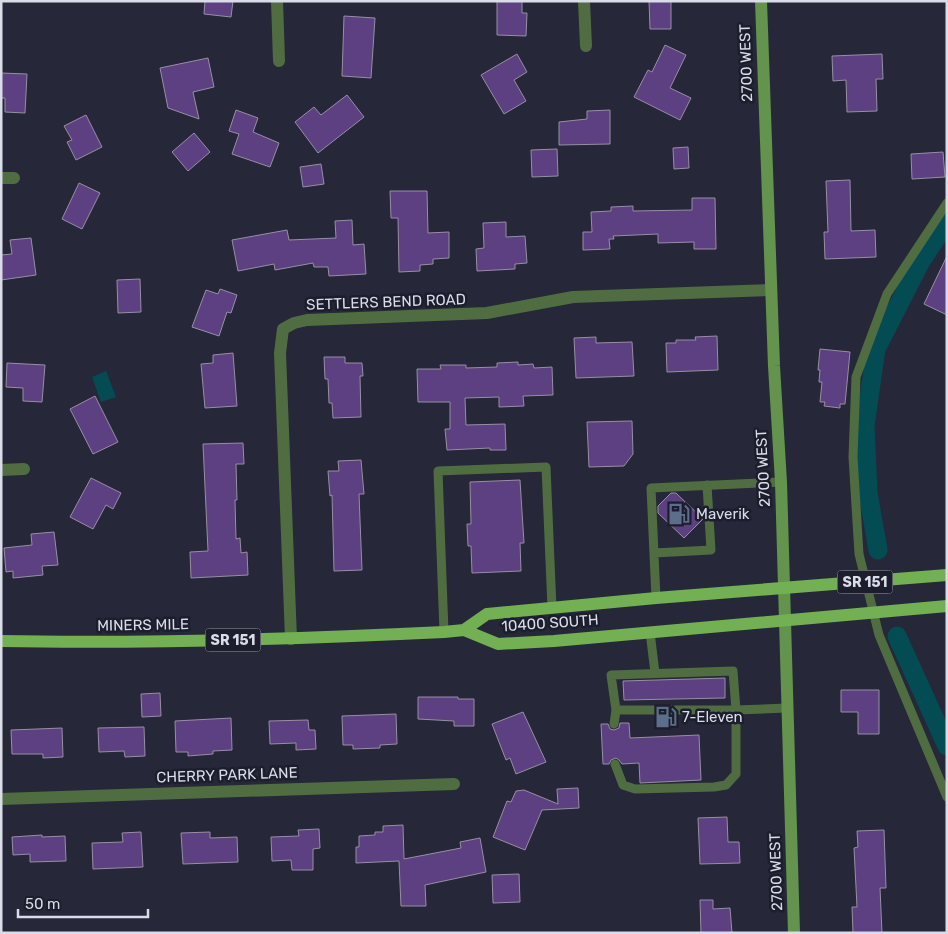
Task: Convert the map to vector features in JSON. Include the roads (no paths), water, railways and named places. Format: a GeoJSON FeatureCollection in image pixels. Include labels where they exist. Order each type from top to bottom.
{"type":"FeatureCollection","features":[{"type":"Feature","properties":{"kind":"main road","name":"2700 WEST"},"geometry":{"type":"LineString","coordinates":[[760,1],[771,290],[781,482],[794,933]]}},
{"type":"Feature","properties":{"kind":"main road","name":"SR 151"},"geometry":{"type":"LineString","coordinates":[[784,588],[947,575]]}},
{"type":"Feature","properties":{"kind":"main road","name":"10400 SOUTH"},"geometry":{"type":"LineString","coordinates":[[464,630],[487,614],[784,588]]}},
{"type":"Feature","properties":{"kind":"main road","name":"SR 151"},"geometry":{"type":"LineString","coordinates":[[785,621],[947,606]]}},
{"type":"Feature","properties":{"kind":"main road","name":"10400 SOUTH"},"geometry":{"type":"LineString","coordinates":[[464,630],[498,644],[785,621]]}},
{"type":"Feature","properties":{"kind":"main road","name":"MINERS MILE"},"geometry":{"type":"LineString","coordinates":[[1,641],[85,643],[291,639],[464,630]]}},
{"type":"Feature","properties":{"kind":"street"},"geometry":{"type":"LineString","coordinates":[[277,1],[279,62]]}},
{"type":"Feature","properties":{"kind":"street"},"geometry":{"type":"LineString","coordinates":[[584,1],[586,46]]}},
{"type":"Feature","properties":{"kind":"street","name":"SETTLERS BEND ROAD"},"geometry":{"type":"LineString","coordinates":[[291,639],[280,353],[283,329],[294,323],[307,320],[487,313],[573,297],[771,290]]}},
{"type":"Feature","properties":{"kind":"street"},"geometry":{"type":"LineString","coordinates":[[1,470],[24,469]]}},
{"type":"Feature","properties":{"kind":"street","name":"CHERRY PARK LANE"},"geometry":{"type":"LineString","coordinates":[[1,799],[454,784]]}},
{"type":"Feature","properties":{"kind":"lane"},"geometry":{"type":"LineString","coordinates":[[947,203],[887,294],[856,377],[853,456],[859,554],[879,635],[947,797]]}},
{"type":"Feature","properties":{"kind":"lane"},"geometry":{"type":"LineString","coordinates":[[444,632],[438,471],[546,467],[552,608]]}},
{"type":"Feature","properties":{"kind":"lane"},"geometry":{"type":"LineString","coordinates":[[656,598],[651,488],[781,482]]}},
{"type":"Feature","properties":{"kind":"lane"},"geometry":{"type":"LineString","coordinates":[[654,553],[711,550],[707,485]]}},
{"type":"Feature","properties":{"kind":"lane"},"geometry":{"type":"LineString","coordinates":[[650,632],[655,673]]}},
{"type":"Feature","properties":{"kind":"lane"},"geometry":{"type":"LineString","coordinates":[[614,724],[616,710],[611,675],[733,671],[736,710],[736,774],[726,785],[635,789],[623,785],[615,764]]}},
{"type":"Feature","properties":{"kind":"lane"},"geometry":{"type":"LineString","coordinates":[[616,710],[788,708]]}},
{"type":"Feature","properties":{"kind":"waterway"},"geometry":{"type":"LineString","coordinates":[[878,550],[868,493],[865,426],[876,349],[921,261],[947,222]]}},
{"type":"Feature","properties":{"kind":"waterway"},"geometry":{"type":"LineString","coordinates":[[897,636],[947,746]]}},
{"type":"Feature","properties":{"kind":"place","name":"Maverik"},"geometry":{"type":"Point","coordinates":[679,514]}},
{"type":"Feature","properties":{"kind":"place","name":"7-Eleven"},"geometry":{"type":"Point","coordinates":[666,717]}}]}
